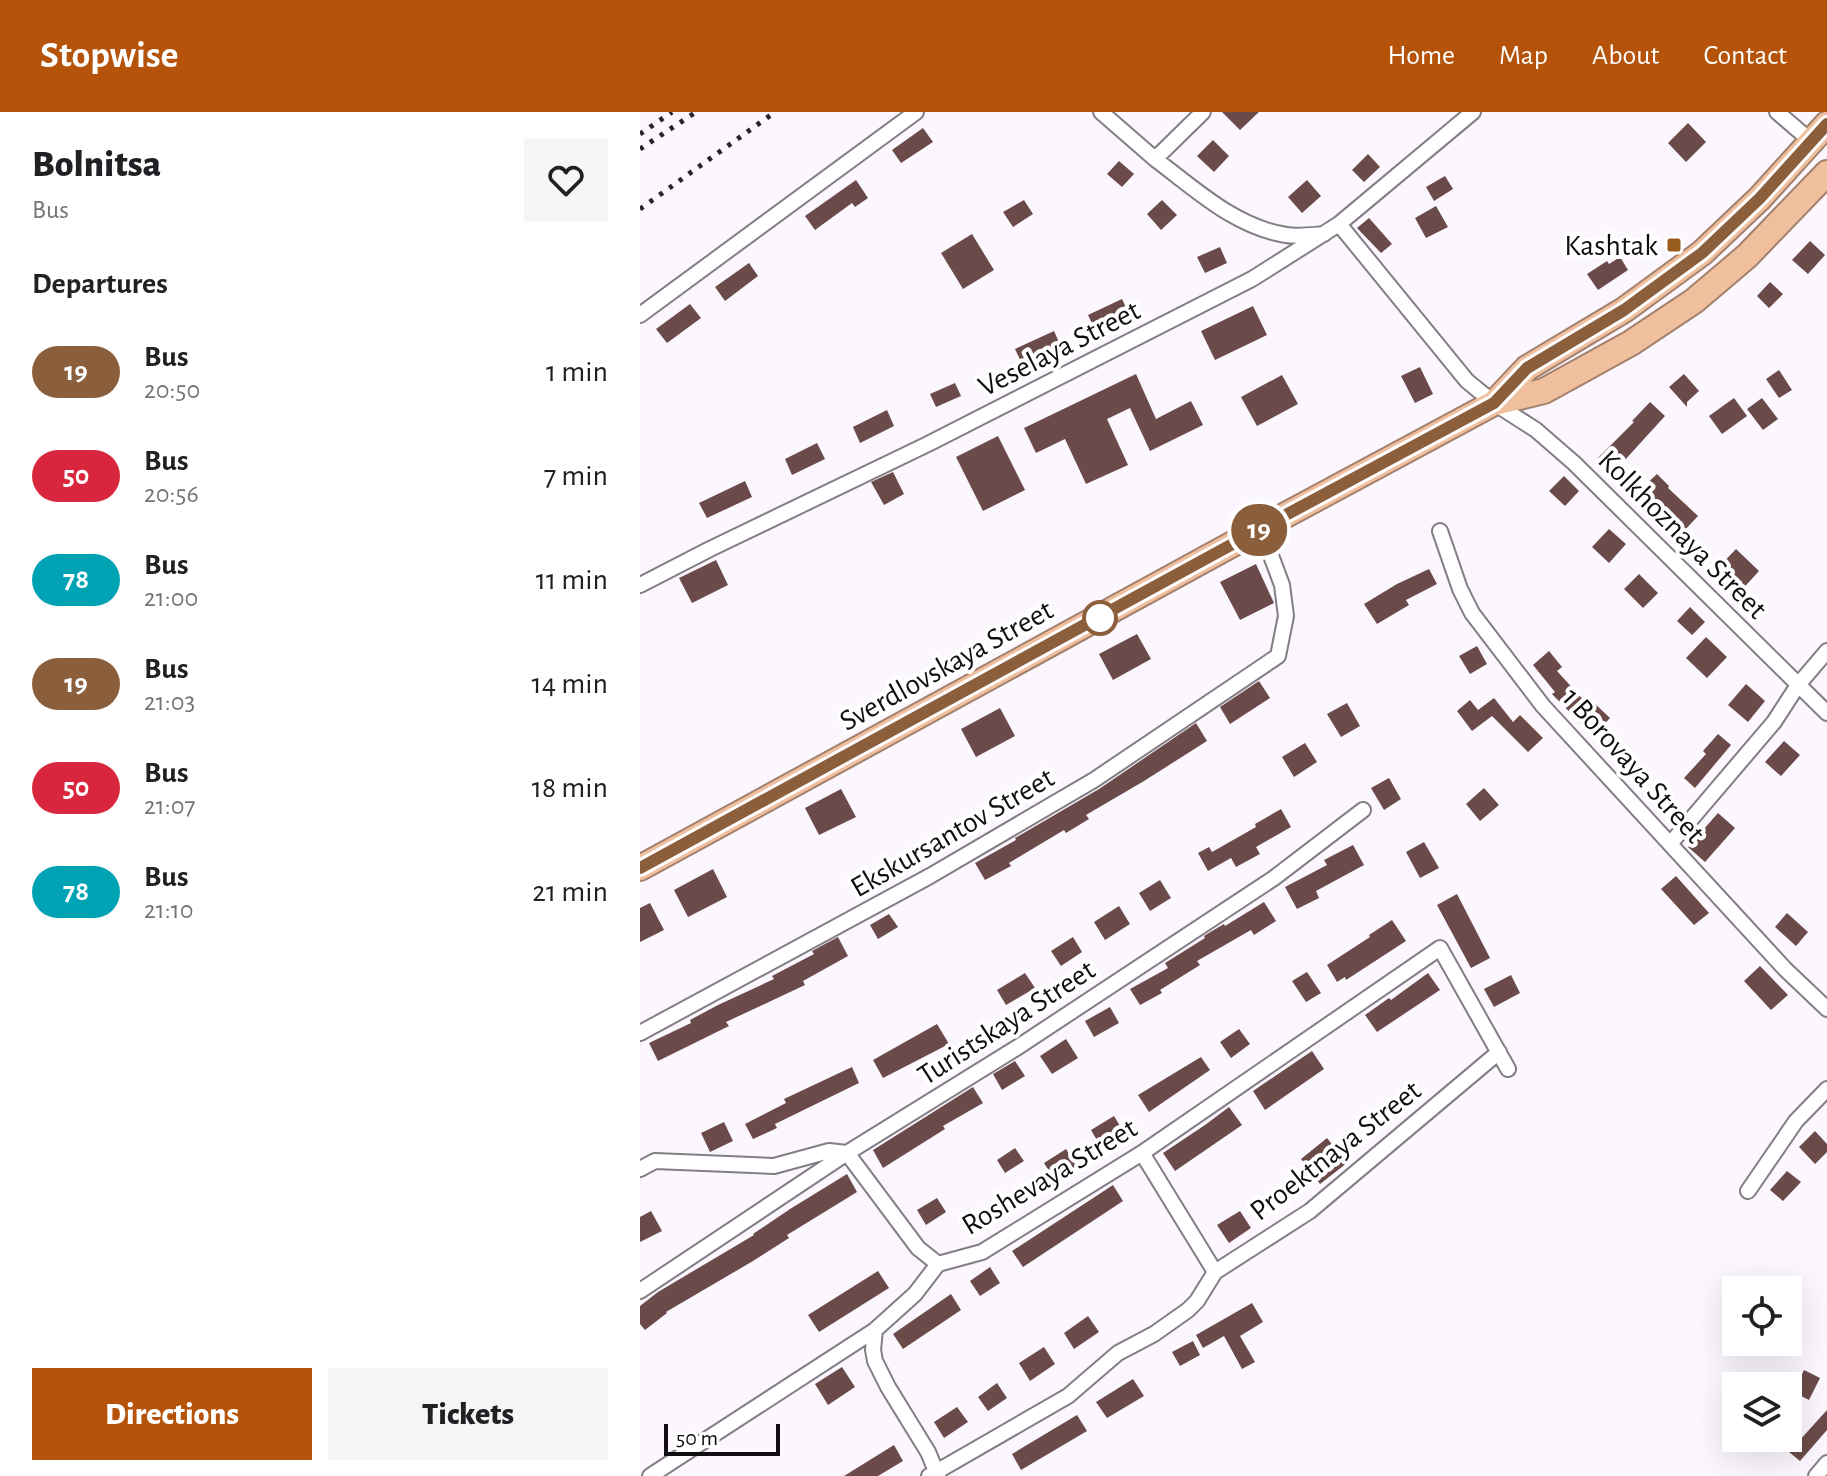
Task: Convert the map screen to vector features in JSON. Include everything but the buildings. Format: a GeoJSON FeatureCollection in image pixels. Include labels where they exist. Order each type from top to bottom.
{"type":"FeatureCollection","features":[{"type":"Feature","properties":{"kind":"highway","name":"Sverdlovskaya Street"},"geometry":{"type":"LineString","coordinates":[[1494,403],[1527,368],[1624,310],[1702,253],[1760,198],[1819,133]]}},
{"type":"Feature","properties":{"kind":"highway","name":"Sverdlovskaya Street"},"geometry":{"type":"LineString","coordinates":[[640,868],[1494,403],[1544,391],[1631,343],[1681,309],[1747,256],[1827,173]]}},
{"type":"Feature","properties":{"kind":"street"},"geometry":{"type":"LineString","coordinates":[[640,315],[916,112]]}},
{"type":"Feature","properties":{"kind":"street"},"geometry":{"type":"LineString","coordinates":[[1101,112],[1155,159],[1228,214],[1287,235],[1324,234]]}},
{"type":"Feature","properties":{"kind":"street"},"geometry":{"type":"LineString","coordinates":[[1155,159],[1203,112]]}},
{"type":"Feature","properties":{"kind":"street","name":"Veselaya Street"},"geometry":{"type":"LineString","coordinates":[[640,585],[928,444],[1238,286],[1339,224],[1473,112]]}},
{"type":"Feature","properties":{"kind":"street"},"geometry":{"type":"LineString","coordinates":[[1777,112],[1819,133]]}},
{"type":"Feature","properties":{"kind":"street","name":"Kolkhoznaya Street"},"geometry":{"type":"LineString","coordinates":[[1339,224],[1467,381],[1536,430],[1574,463],[1827,713]]}},
{"type":"Feature","properties":{"kind":"street","name":"Ekskursantov Street"},"geometry":{"type":"LineString","coordinates":[[640,1033],[930,876],[1094,780],[1278,656],[1286,616],[1282,585],[1261,529]]}},
{"type":"Feature","properties":{"kind":"street","name":"1 Borovaya Street"},"geometry":{"type":"LineString","coordinates":[[1440,531],[1460,589],[1472,613],[1543,706],[1785,969],[1827,1009]]}},
{"type":"Feature","properties":{"kind":"street"},"geometry":{"type":"LineString","coordinates":[[1670,844],[1774,722],[1798,685],[1827,651]]}},
{"type":"Feature","properties":{"kind":"street","name":"Turistskaya Street"},"geometry":{"type":"LineString","coordinates":[[640,1169],[648,1161],[774,1166],[829,1151],[847,1153],[1018,1047],[1249,895],[1363,810]]}},
{"type":"Feature","properties":{"kind":"street","name":"Roshevaya Street"},"geometry":{"type":"LineString","coordinates":[[650,1476],[875,1330],[915,1294],[938,1264],[982,1252],[1142,1153],[1440,948],[1499,1052]]}},
{"type":"Feature","properties":{"kind":"street"},"geometry":{"type":"LineString","coordinates":[[1499,1052],[1508,1069]]}},
{"type":"Feature","properties":{"kind":"street","name":"Proektnaya Street"},"geometry":{"type":"LineString","coordinates":[[934,1475],[1068,1396],[1118,1353],[1154,1334],[1188,1310],[1215,1272],[1310,1211],[1499,1052]]}},
{"type":"Feature","properties":{"kind":"street"},"geometry":{"type":"LineString","coordinates":[[1748,1191],[1796,1121],[1827,1089]]}},
{"type":"Feature","properties":{"kind":"street"},"geometry":{"type":"LineString","coordinates":[[640,1291],[847,1153],[918,1248],[938,1264]]}},
{"type":"Feature","properties":{"kind":"street"},"geometry":{"type":"LineString","coordinates":[[1142,1153],[1215,1272]]}},
{"type":"Feature","properties":{"kind":"street"},"geometry":{"type":"LineString","coordinates":[[875,1330],[875,1361],[928,1452],[934,1475]]}},
{"type":"Feature","properties":{"kind":"street"},"geometry":{"type":"LineString","coordinates":[[1816,1476],[1827,1463]]}},
{"type":"Feature","properties":{"kind":"railway"},"geometry":{"type":"LineString","coordinates":[[640,134],[672,112]]}},
{"type":"Feature","properties":{"kind":"railway"},"geometry":{"type":"LineString","coordinates":[[640,149],[696,112]]}},
{"type":"Feature","properties":{"kind":"railway"},"geometry":{"type":"LineString","coordinates":[[640,209],[775,112]]}},
{"type":"Feature","properties":{"kind":"bus line","name":"19"},"geometry":{"type":"LineString","coordinates":[[640,868],[1494,403],[1527,368],[1624,310],[1702,253],[1760,198],[1827,124]]}},
{"type":"Feature","properties":{"kind":"place","name":"Kashtak"},"geometry":{"type":"Point","coordinates":[1674,245]}}]}
